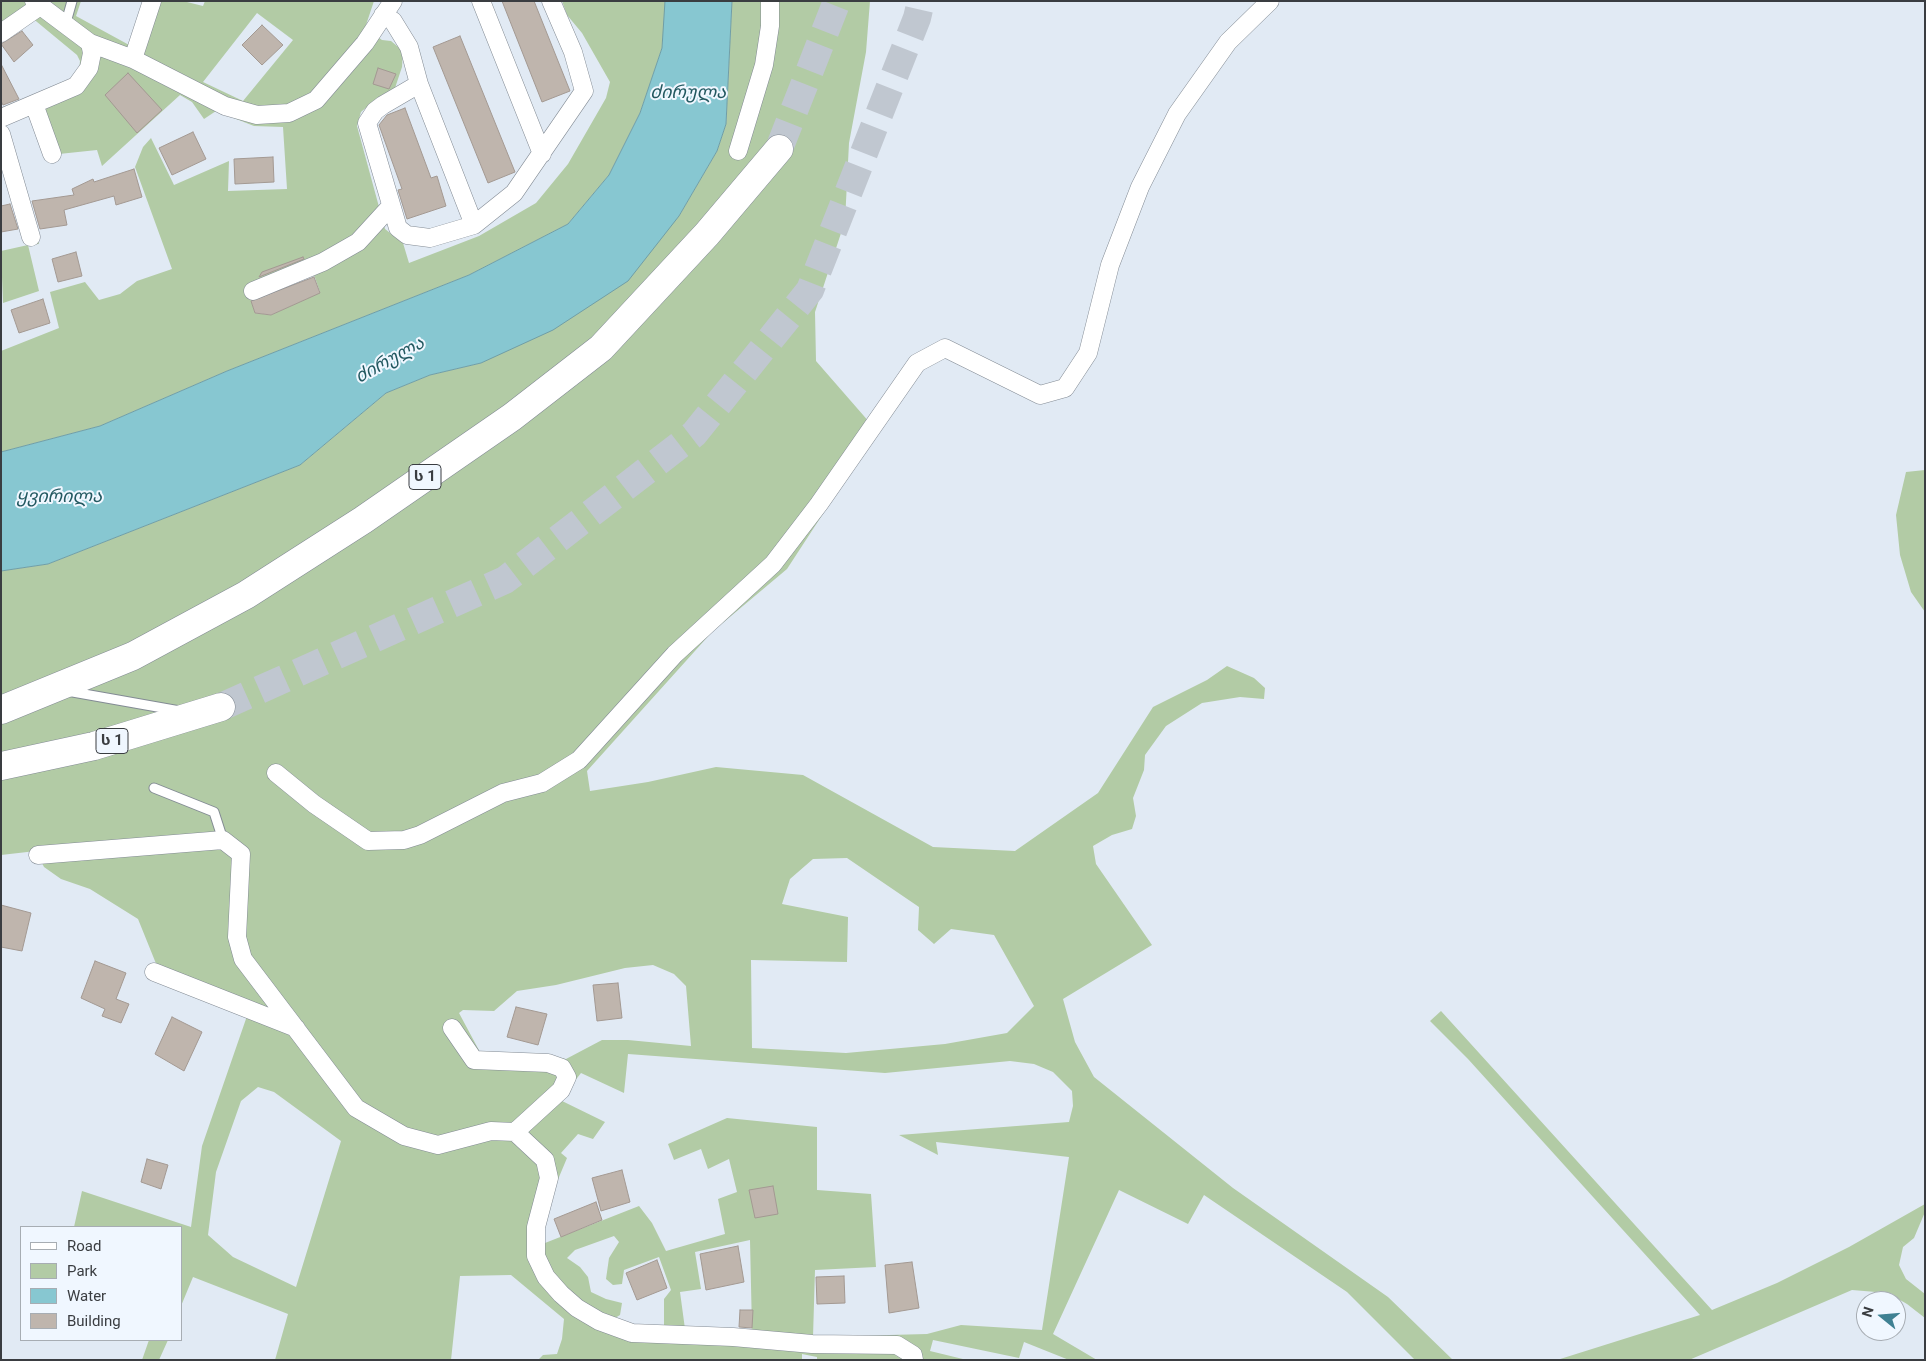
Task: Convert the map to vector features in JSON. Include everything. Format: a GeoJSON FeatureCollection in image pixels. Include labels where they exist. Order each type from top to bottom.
{"type":"FeatureCollection","features":[{"type":"Feature","properties":{"kind":"highway","name":"ს 1"},"geometry":{"type":"LineString","coordinates":[[1,710],[133,656],[246,595],[363,520],[512,417],[600,348],[707,234],[779,149]]}},
{"type":"Feature","properties":{"kind":"highway","name":"ს 1"},"geometry":{"type":"LineString","coordinates":[[1,766],[94,746],[210,710]]}},
{"type":"Feature","properties":{"kind":"street"},"geometry":{"type":"LineString","coordinates":[[134,59],[152,1]]}},
{"type":"Feature","properties":{"kind":"street"},"geometry":{"type":"LineString","coordinates":[[481,1],[542,154]]}},
{"type":"Feature","properties":{"kind":"street"},"geometry":{"type":"LineString","coordinates":[[419,84],[382,104],[374,111],[367,123],[390,207],[398,228],[407,235],[430,238],[474,225],[514,193],[584,92],[573,52],[551,1]]}},
{"type":"Feature","properties":{"kind":"street"},"geometry":{"type":"LineString","coordinates":[[738,151],[764,65],[770,26],[770,1]]}},
{"type":"Feature","properties":{"kind":"street"},"geometry":{"type":"LineString","coordinates":[[276,773],[314,804],[368,841],[404,840],[420,835],[503,793],[542,783],[579,760],[675,654],[773,564],[819,504],[917,362],[945,348],[1040,395],[1065,388],[1088,353],[1110,265],[1140,186],[1177,114],[1228,42],[1270,1]]}},
{"type":"Feature","properties":{"kind":"street"},"geometry":{"type":"LineString","coordinates":[[1,33],[37,4],[64,26],[90,43],[134,59],[225,106],[257,115],[289,113],[316,100],[365,43],[388,8]]}},
{"type":"Feature","properties":{"kind":"street"},"geometry":{"type":"LineString","coordinates":[[388,8],[393,21],[409,47],[419,84],[474,225]]}},
{"type":"Feature","properties":{"kind":"street"},"geometry":{"type":"LineString","coordinates":[[1,118],[76,86],[84,78],[89,68],[92,53],[90,43]]}},
{"type":"Feature","properties":{"kind":"street"},"geometry":{"type":"LineString","coordinates":[[34,104],[52,154]]}},
{"type":"Feature","properties":{"kind":"street"},"geometry":{"type":"LineString","coordinates":[[1,134],[31,238]]}},
{"type":"Feature","properties":{"kind":"street"},"geometry":{"type":"LineString","coordinates":[[253,291],[323,262],[358,242],[390,207]]}},
{"type":"Feature","properties":{"kind":"street"},"geometry":{"type":"LineString","coordinates":[[38,855],[223,840],[241,854],[237,938],[243,959],[356,1108],[404,1136],[438,1145],[492,1131],[515,1132],[545,1160],[549,1178],[536,1227],[536,1256],[546,1277],[561,1294],[577,1308],[599,1321],[632,1333],[733,1337],[812,1344],[897,1345],[913,1355],[914,1360]]}},
{"type":"Feature","properties":{"kind":"street"},"geometry":{"type":"LineString","coordinates":[[154,972],[296,1028]]}},
{"type":"Feature","properties":{"kind":"street"},"geometry":{"type":"LineString","coordinates":[[452,1028],[474,1060],[548,1063],[562,1068],[567,1077],[561,1090],[515,1132]]}},
{"type":"Feature","properties":{"kind":"lane"},"geometry":{"type":"LineString","coordinates":[[64,26],[72,1]]}},
{"type":"Feature","properties":{"kind":"lane"},"geometry":{"type":"LineString","coordinates":[[55,689],[210,710]]}},
{"type":"Feature","properties":{"kind":"lane"},"geometry":{"type":"LineString","coordinates":[[154,788],[214,812],[223,840]]}},
{"type":"Feature","properties":{"kind":"green space"},"geometry":{"type":"Polygon","coordinates":[[[1,1],[81,1],[76,16],[131,46],[145,1],[183,1],[203,6],[205,1],[374,1],[365,28],[382,40],[391,41],[403,51],[402,67],[395,88],[377,98],[361,112],[357,126],[385,229],[403,243],[409,263],[479,236],[536,203],[568,164],[606,98],[610,82],[582,33],[567,15],[562,1],[665,1],[666,8],[662,48],[640,113],[609,175],[568,224],[469,275],[227,371],[100,426],[1,452],[1,351],[59,328],[50,292],[85,282],[99,300],[120,294],[137,281],[172,269],[135,167],[143,147],[151,138],[174,185],[229,161],[228,191],[287,189],[283,127],[254,126],[216,111],[204,119],[192,102],[180,95],[102,166],[97,150],[59,154],[31,115],[4,125],[39,244],[28,245],[1,154],[1,109],[73,79],[79,71],[80,61],[77,55],[31,17],[1,37],[1,1]],[[257,13],[203,82],[243,101],[293,40],[257,13]],[[314,275],[251,298],[255,313],[271,315],[320,292],[314,275]]]}},
{"type":"Feature","properties":{"kind":"green space"},"geometry":{"type":"Polygon","coordinates":[[[732,1],[870,1],[866,52],[849,143],[845,221],[815,312],[816,361],[877,431],[787,569],[712,632],[587,771],[590,791],[648,782],[716,767],[803,775],[933,847],[1015,851],[1098,793],[1153,707],[1207,680],[1227,666],[1254,678],[1265,688],[1264,699],[1240,697],[1202,703],[1166,726],[1145,755],[1144,770],[1133,798],[1136,816],[1132,829],[1112,835],[1093,846],[1096,864],[1152,945],[1063,999],[1075,1042],[1094,1077],[1233,1188],[1388,1297],[1453,1360],[1415,1360],[1347,1292],[1204,1195],[1188,1224],[1119,1190],[1053,1334],[1097,1360],[1069,1360],[1024,1342],[1019,1358],[933,1340],[930,1351],[967,1360],[817,1360],[817,1357],[802,1354],[802,1360],[538,1360],[543,1355],[557,1354],[562,1339],[564,1319],[511,1275],[460,1276],[451,1360],[275,1360],[288,1314],[193,1277],[182,1304],[182,1226],[74,1226],[82,1191],[191,1227],[202,1146],[247,1016],[157,966],[138,919],[90,889],[61,879],[44,867],[36,851],[1,855],[1,571],[48,564],[300,465],[386,393],[430,375],[481,363],[679,216],[717,151],[726,124],[732,1]],[[847,858],[813,859],[790,879],[782,904],[848,917],[847,962],[751,960],[752,1048],[846,1053],[945,1044],[1007,1033],[1034,1006],[994,935],[951,929],[934,944],[918,930],[919,907],[847,858]],[[653,965],[625,968],[556,985],[517,991],[494,1011],[463,1010],[459,1013],[481,1054],[544,1055],[566,1059],[602,1040],[628,1040],[691,1046],[686,986],[674,974],[653,965]],[[628,1054],[624,1093],[581,1073],[560,1100],[605,1122],[593,1139],[578,1134],[561,1153],[567,1158],[554,1189],[544,1226],[545,1243],[639,1206],[652,1223],[666,1251],[725,1234],[718,1199],[737,1192],[729,1159],[708,1169],[701,1149],[674,1160],[668,1144],[727,1118],[817,1127],[817,1190],[871,1194],[876,1267],[815,1270],[813,1337],[927,1334],[961,1325],[1042,1330],[1069,1157],[936,1142],[938,1155],[899,1135],[1069,1122],[1073,1106],[1072,1091],[1053,1072],[1034,1064],[1010,1061],[885,1073],[628,1054]],[[258,1087],[241,1101],[216,1172],[208,1235],[233,1257],[296,1287],[341,1141],[274,1092],[258,1087]],[[614,1236],[575,1250],[567,1258],[580,1267],[588,1277],[591,1292],[606,1299],[622,1303],[620,1315],[615,1318],[640,1326],[664,1329],[664,1299],[671,1290],[659,1257],[624,1270],[622,1284],[613,1285],[606,1279],[609,1258],[619,1242],[614,1236]],[[750,1240],[695,1252],[701,1289],[680,1292],[685,1329],[752,1330],[750,1240]]]}},
{"type":"Feature","properties":{"kind":"green space"},"geometry":{"type":"Polygon","coordinates":[[[28,245],[39,291],[3,303],[1,251],[28,245]]]}},
{"type":"Feature","properties":{"kind":"green space"},"geometry":{"type":"Polygon","coordinates":[[[1925,470],[1925,612],[1911,592],[1900,555],[1896,515],[1906,472],[1925,470]]]}},
{"type":"Feature","properties":{"kind":"green space"},"geometry":{"type":"Polygon","coordinates":[[[1441,1011],[1712,1310],[1777,1283],[1849,1247],[1925,1204],[1925,1212],[1914,1238],[1903,1247],[1899,1265],[1906,1279],[1925,1294],[1925,1318],[1906,1303],[1906,1291],[1852,1290],[1689,1360],[1557,1360],[1700,1315],[1468,1059],[1430,1021],[1441,1011]]]}},
{"type":"Feature","properties":{"kind":"green space"},"geometry":{"type":"Polygon","coordinates":[[[149,1341],[168,1341],[159,1360],[142,1360],[149,1341]]]}},
{"type":"Feature","properties":{"kind":"water","name":"ყვირილა"},"geometry":{"type":"Polygon","coordinates":[[[665,1],[732,1],[726,124],[717,151],[679,216],[628,281],[553,330],[481,363],[430,375],[386,393],[300,465],[48,564],[1,571],[1,452],[100,426],[227,371],[469,275],[568,224],[609,175],[640,113],[662,48],[665,1]]]}},
{"type":"Feature","properties":{"kind":"building"},"geometry":{"type":"Polygon","coordinates":[[[502,1],[534,1],[570,91],[542,102],[502,1]]]}},
{"type":"Feature","properties":{"kind":"building"},"geometry":{"type":"Polygon","coordinates":[[[262,25],[283,45],[262,65],[242,45],[262,25]]]}},
{"type":"Feature","properties":{"kind":"building"},"geometry":{"type":"Polygon","coordinates":[[[22,31],[33,45],[14,62],[1,44],[22,31]]]}},
{"type":"Feature","properties":{"kind":"building"},"geometry":{"type":"Polygon","coordinates":[[[460,36],[515,172],[488,183],[433,47],[460,36]]]}},
{"type":"Feature","properties":{"kind":"building"},"geometry":{"type":"Polygon","coordinates":[[[1,64],[19,99],[3,105],[1,101],[1,64]]]}},
{"type":"Feature","properties":{"kind":"building"},"geometry":{"type":"Polygon","coordinates":[[[378,68],[396,74],[389,89],[373,84],[378,68]]]}},
{"type":"Feature","properties":{"kind":"building"},"geometry":{"type":"Polygon","coordinates":[[[128,73],[162,110],[137,133],[105,95],[128,73]]]}},
{"type":"Feature","properties":{"kind":"building"},"geometry":{"type":"Polygon","coordinates":[[[405,108],[431,178],[437,176],[446,206],[407,219],[398,190],[402,189],[379,125],[387,115],[405,108]]]}},
{"type":"Feature","properties":{"kind":"building"},"geometry":{"type":"Polygon","coordinates":[[[193,132],[206,159],[172,175],[159,148],[193,132]]]}},
{"type":"Feature","properties":{"kind":"building"},"geometry":{"type":"Polygon","coordinates":[[[273,157],[274,182],[235,184],[234,159],[273,157]]]}},
{"type":"Feature","properties":{"kind":"building"},"geometry":{"type":"Polygon","coordinates":[[[134,169],[142,197],[116,205],[114,196],[64,210],[67,225],[40,229],[32,201],[74,195],[72,189],[93,179],[94,182],[134,169]]]}},
{"type":"Feature","properties":{"kind":"building"},"geometry":{"type":"Polygon","coordinates":[[[10,204],[18,229],[1,232],[1,206],[10,204]]]}},
{"type":"Feature","properties":{"kind":"building"},"geometry":{"type":"Polygon","coordinates":[[[76,252],[82,276],[58,282],[52,259],[76,252]]]}},
{"type":"Feature","properties":{"kind":"building"},"geometry":{"type":"Polygon","coordinates":[[[303,257],[304,259],[259,277],[262,272],[303,257]]]}},
{"type":"Feature","properties":{"kind":"building"},"geometry":{"type":"Polygon","coordinates":[[[314,277],[320,293],[271,315],[255,313],[251,301],[314,277]]]}},
{"type":"Feature","properties":{"kind":"building"},"geometry":{"type":"Polygon","coordinates":[[[43,299],[50,323],[19,333],[11,310],[43,299]]]}},
{"type":"Feature","properties":{"kind":"building"},"geometry":{"type":"Polygon","coordinates":[[[1,905],[31,913],[22,951],[1,947],[1,905]]]}},
{"type":"Feature","properties":{"kind":"building"},"geometry":{"type":"Polygon","coordinates":[[[95,961],[126,973],[116,999],[129,1004],[121,1023],[102,1016],[105,1009],[81,998],[95,961]]]}},
{"type":"Feature","properties":{"kind":"building"},"geometry":{"type":"Polygon","coordinates":[[[618,983],[622,1018],[597,1021],[593,985],[618,983]]]}},
{"type":"Feature","properties":{"kind":"building"},"geometry":{"type":"Polygon","coordinates":[[[516,1007],[547,1014],[538,1045],[507,1037],[516,1007]]]}},
{"type":"Feature","properties":{"kind":"building"},"geometry":{"type":"Polygon","coordinates":[[[172,1017],[202,1032],[184,1071],[155,1054],[172,1017]]]}},
{"type":"Feature","properties":{"kind":"building"},"geometry":{"type":"Polygon","coordinates":[[[147,1159],[168,1165],[161,1189],[141,1182],[147,1159]]]}},
{"type":"Feature","properties":{"kind":"building"},"geometry":{"type":"Polygon","coordinates":[[[622,1170],[630,1202],[601,1211],[592,1178],[622,1170]]]}},
{"type":"Feature","properties":{"kind":"building"},"geometry":{"type":"Polygon","coordinates":[[[773,1186],[778,1214],[755,1218],[749,1190],[773,1186]]]}},
{"type":"Feature","properties":{"kind":"building"},"geometry":{"type":"Polygon","coordinates":[[[596,1202],[602,1220],[561,1237],[554,1219],[596,1202]]]}},
{"type":"Feature","properties":{"kind":"building"},"geometry":{"type":"Polygon","coordinates":[[[738,1246],[744,1282],[706,1290],[700,1254],[738,1246]]]}},
{"type":"Feature","properties":{"kind":"building"},"geometry":{"type":"Polygon","coordinates":[[[657,1260],[667,1288],[637,1300],[626,1273],[657,1260]]]}},
{"type":"Feature","properties":{"kind":"building"},"geometry":{"type":"Polygon","coordinates":[[[912,1262],[919,1308],[889,1313],[885,1265],[912,1262]]]}},
{"type":"Feature","properties":{"kind":"building"},"geometry":{"type":"Polygon","coordinates":[[[844,1276],[845,1303],[817,1304],[816,1277],[844,1276]]]}},
{"type":"Feature","properties":{"kind":"building"},"geometry":{"type":"Polygon","coordinates":[[[740,1310],[753,1310],[752,1328],[739,1327],[740,1310]]]}},
{"type":"Feature","properties":{"kind":"tunnel"},"geometry":{"type":"LineString","coordinates":[[779,149],[837,1]]}},
{"type":"Feature","properties":{"kind":"tunnel"},"geometry":{"type":"LineString","coordinates":[[221,707],[505,580],[694,434],[810,290],[917,18],[921,1]]}},
{"type":"Feature","properties":{"kind":"water label","name":"ძირულა"},"geometry":{"type":"Point","coordinates":[688,93]}},
{"type":"Feature","properties":{"kind":"water label","name":"ძირულა"},"geometry":{"type":"Point","coordinates":[390,361]}}]}
